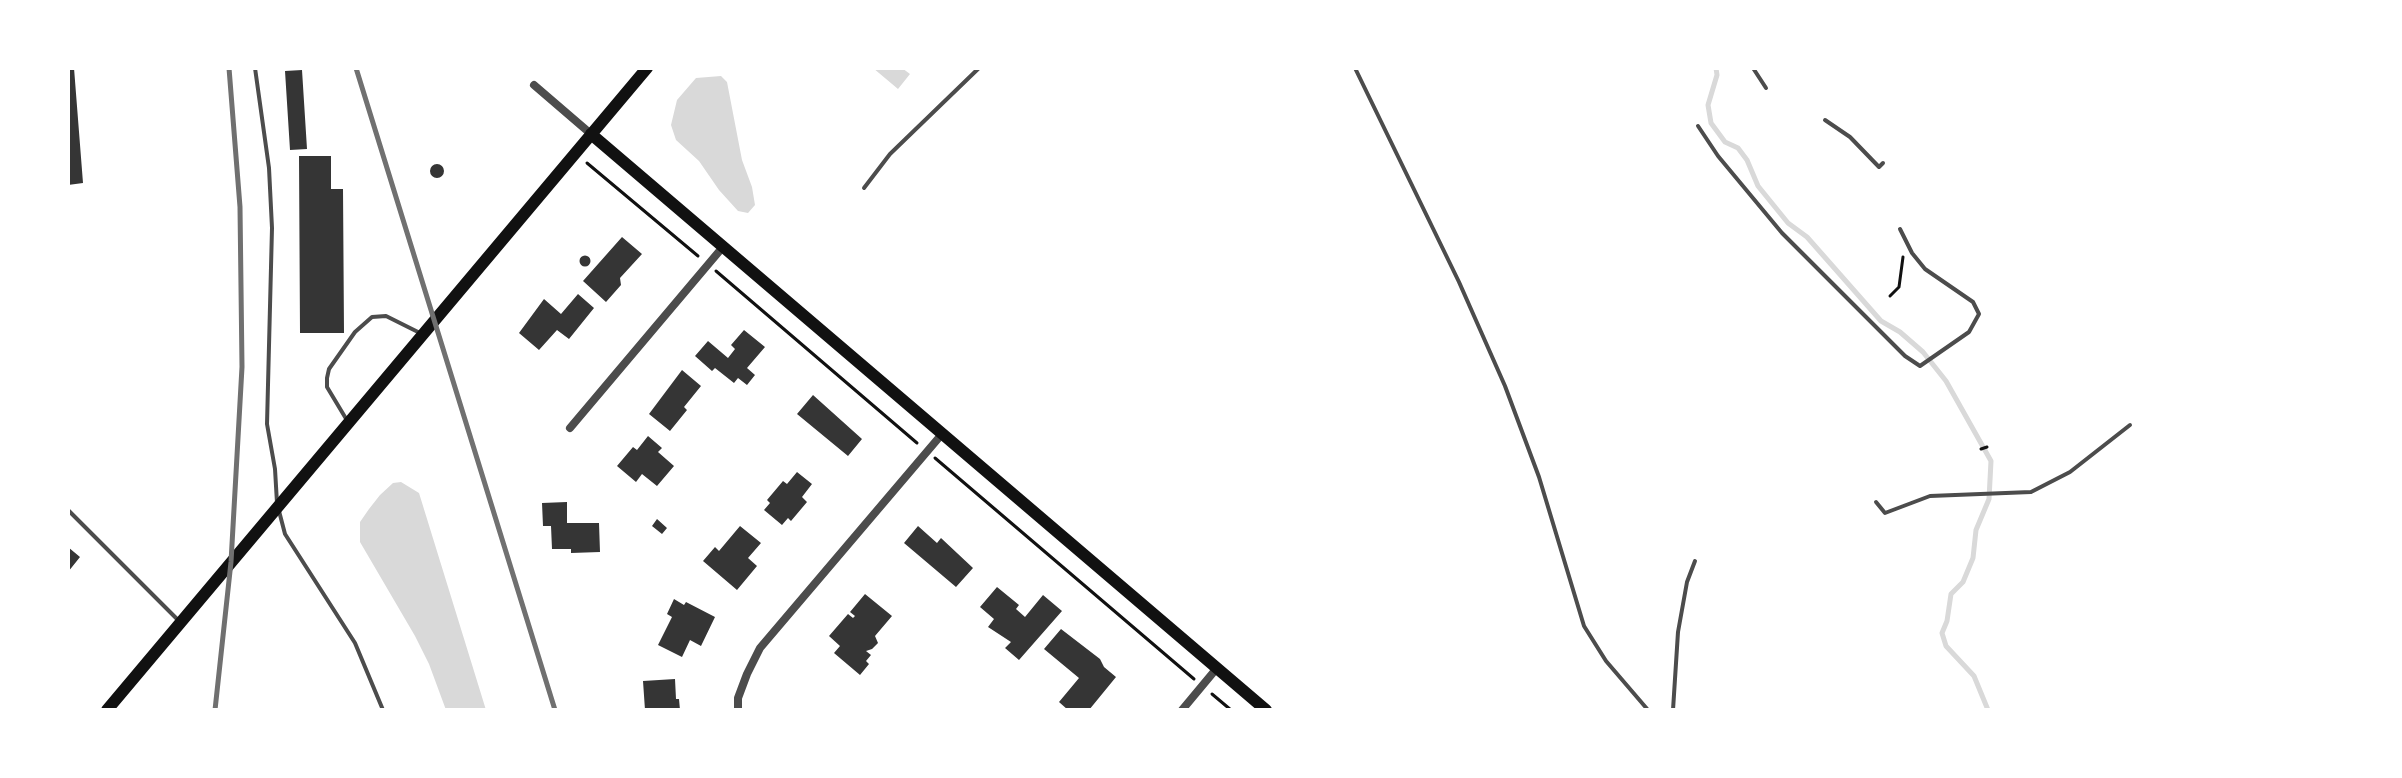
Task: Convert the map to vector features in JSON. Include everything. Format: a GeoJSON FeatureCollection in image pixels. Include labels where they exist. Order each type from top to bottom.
{"type":"FeatureCollection","features":[{"type":"Feature","properties":{"kind":"main road"},"geometry":{"type":"LineString","coordinates":[[107,710],[647,68]]}},
{"type":"Feature","properties":{"kind":"main road"},"geometry":{"type":"LineString","coordinates":[[591,134],[1266,710]]}},
{"type":"Feature","properties":{"kind":"street"},"geometry":{"type":"LineString","coordinates":[[534,85],[591,134]]}},
{"type":"Feature","properties":{"kind":"street"},"geometry":{"type":"LineString","coordinates":[[570,428],[722,248]]}},
{"type":"Feature","properties":{"kind":"street"},"geometry":{"type":"LineString","coordinates":[[738,710],[738,698],[760,648],[942,434]]}},
{"type":"Feature","properties":{"kind":"street"},"geometry":{"type":"LineString","coordinates":[[1182,710],[1217,668]]}},
{"type":"Feature","properties":{"kind":"lane"},"geometry":{"type":"LineString","coordinates":[[255,68],[269,168],[272,228],[267,424],[278,507],[285,534],[355,643],[383,710]]}},
{"type":"Feature","properties":{"kind":"lane"},"geometry":{"type":"LineString","coordinates":[[864,188],[890,154],[979,68]]}},
{"type":"Feature","properties":{"kind":"lane"},"geometry":{"type":"LineString","coordinates":[[1355,68],[1459,282],[1505,386],[1543,491],[1584,626],[1606,661],[1648,710]]}},
{"type":"Feature","properties":{"kind":"lane"},"geometry":{"type":"LineString","coordinates":[[1753,68],[1766,88]]}},
{"type":"Feature","properties":{"kind":"lane"},"geometry":{"type":"LineString","coordinates":[[1825,120],[1850,137],[1879,167],[1883,163]]}},
{"type":"Feature","properties":{"kind":"lane"},"geometry":{"type":"LineString","coordinates":[[1698,126],[1718,156],[1782,233],[1916,365],[1928,362],[1969,332],[1979,314],[1973,302],[1925,269],[1912,253],[1900,229]]}},
{"type":"Feature","properties":{"kind":"lane"},"geometry":{"type":"LineString","coordinates":[[348,423],[327,387],[327,378],[329,369],[355,332],[372,317],[386,316],[422,334]]}},
{"type":"Feature","properties":{"kind":"lane"},"geometry":{"type":"LineString","coordinates":[[1876,502],[1885,513],[1930,496],[2022,494],[2054,482],[2130,425]]}},
{"type":"Feature","properties":{"kind":"lane"},"geometry":{"type":"LineString","coordinates":[[68,510],[181,622]]}},
{"type":"Feature","properties":{"kind":"lane"},"geometry":{"type":"LineString","coordinates":[[1673,710],[1678,632],[1687,582],[1695,561]]}},
{"type":"Feature","properties":{"kind":"path"},"geometry":{"type":"LineString","coordinates":[[575,153],[1231,710]]}},
{"type":"Feature","properties":{"kind":"path"},"geometry":{"type":"LineString","coordinates":[[1890,296],[1899,287],[1900,278]]}},
{"type":"Feature","properties":{"kind":"path"},"geometry":{"type":"LineString","coordinates":[[1981,449],[1987,447]]}},
{"type":"Feature","properties":{"kind":"shaded area"},"geometry":{"type":"Polygon","coordinates":[[[873,68],[902,68],[910,74],[898,89],[873,68]]]}},
{"type":"Feature","properties":{"kind":"shaded area"},"geometry":{"type":"Polygon","coordinates":[[[721,76],[727,82],[742,160],[752,187],[755,205],[748,213],[738,211],[719,190],[699,161],[676,140],[671,125],[677,100],[696,78],[721,76]]]}},
{"type":"Feature","properties":{"kind":"shaded area"},"geometry":{"type":"Polygon","coordinates":[[[401,482],[419,493],[486,710],[446,710],[415,636],[360,542],[360,522],[380,495],[393,483],[401,482]]]}},
{"type":"Feature","properties":{"kind":"building"},"geometry":{"type":"Polygon","coordinates":[[[68,68],[74,68],[83,183],[68,185],[68,68]]]}},
{"type":"Feature","properties":{"kind":"building"},"geometry":{"type":"Polygon","coordinates":[[[302,70],[307,149],[290,150],[285,71],[302,70]]]}},
{"type":"Feature","properties":{"kind":"building"},"geometry":{"type":"Polygon","coordinates":[[[299,156],[331,156],[331,189],[343,189],[344,333],[300,333],[299,156]]]}},
{"type":"Feature","properties":{"kind":"building"},"geometry":{"type":"Polygon","coordinates":[[[437,164],[444,171],[437,178],[430,171],[437,164]]]}},
{"type":"Feature","properties":{"kind":"building"},"geometry":{"type":"Polygon","coordinates":[[[622,237],[642,254],[620,278],[621,285],[606,302],[583,281],[622,237]]]}},
{"type":"Feature","properties":{"kind":"building"},"geometry":{"type":"Polygon","coordinates":[[[585,256],[590,261],[585,266],[580,261],[585,256]]]}},
{"type":"Feature","properties":{"kind":"building"},"geometry":{"type":"Polygon","coordinates":[[[578,294],[594,308],[569,339],[557,330],[539,350],[519,333],[544,299],[561,314],[578,294]]]}},
{"type":"Feature","properties":{"kind":"building"},"geometry":{"type":"Polygon","coordinates":[[[744,330],[765,347],[747,368],[755,375],[747,385],[738,378],[734,383],[715,368],[712,371],[695,356],[708,341],[728,358],[735,349],[731,345],[744,330]]]}},
{"type":"Feature","properties":{"kind":"building"},"geometry":{"type":"Polygon","coordinates":[[[682,370],[701,386],[670,431],[649,414],[682,370]]]}},
{"type":"Feature","properties":{"kind":"building"},"geometry":{"type":"Polygon","coordinates":[[[813,395],[862,439],[848,456],[797,414],[813,395]]]}},
{"type":"Feature","properties":{"kind":"building"},"geometry":{"type":"Polygon","coordinates":[[[648,436],[662,448],[658,452],[674,466],[657,486],[642,474],[636,482],[617,466],[633,447],[637,450],[648,436]]]}},
{"type":"Feature","properties":{"kind":"building"},"geometry":{"type":"Polygon","coordinates":[[[797,472],[812,484],[802,497],[807,502],[791,521],[788,518],[782,525],[764,510],[770,503],[767,500],[783,481],[787,484],[797,472]]]}},
{"type":"Feature","properties":{"kind":"building"},"geometry":{"type":"Polygon","coordinates":[[[567,502],[567,523],[599,523],[600,552],[571,553],[571,549],[552,549],[551,526],[543,526],[542,503],[567,502]]]}},
{"type":"Feature","properties":{"kind":"building"},"geometry":{"type":"Polygon","coordinates":[[[657,519],[667,528],[662,534],[652,526],[657,519]]]}},
{"type":"Feature","properties":{"kind":"building"},"geometry":{"type":"Polygon","coordinates":[[[740,526],[761,543],[748,558],[757,566],[737,590],[703,561],[715,547],[719,551],[740,526]]]}},
{"type":"Feature","properties":{"kind":"building"},"geometry":{"type":"Polygon","coordinates":[[[918,526],[937,543],[941,538],[973,568],[956,587],[904,543],[918,526]]]}},
{"type":"Feature","properties":{"kind":"building"},"geometry":{"type":"Polygon","coordinates":[[[68,547],[80,557],[68,572],[68,547]]]}},
{"type":"Feature","properties":{"kind":"building"},"geometry":{"type":"Polygon","coordinates":[[[997,587],[1019,605],[1016,609],[1025,617],[1043,595],[1062,611],[1019,660],[1005,648],[1011,642],[988,627],[994,619],[980,607],[997,587]]]}},
{"type":"Feature","properties":{"kind":"building"},"geometry":{"type":"Polygon","coordinates":[[[865,594],[892,616],[875,636],[878,643],[866,651],[871,655],[866,661],[869,664],[860,675],[834,653],[840,646],[829,636],[848,614],[853,618],[855,616],[850,612],[865,594]]]}},
{"type":"Feature","properties":{"kind":"building"},"geometry":{"type":"Polygon","coordinates":[[[674,599],[715,617],[701,646],[690,640],[682,657],[658,645],[672,617],[667,614],[674,599]]]}},
{"type":"Feature","properties":{"kind":"building"},"geometry":{"type":"Polygon","coordinates":[[[1061,629],[1100,659],[1116,677],[1089,710],[1068,710],[1059,702],[1079,678],[1044,649],[1061,629]]]}},
{"type":"Feature","properties":{"kind":"building"},"geometry":{"type":"Polygon","coordinates":[[[675,679],[680,710],[645,710],[643,681],[675,679]]]}},
{"type":"Feature","properties":{"kind":"waterway"},"geometry":{"type":"LineString","coordinates":[[1716,68],[1717,75],[1708,105],[1711,123],[1725,142],[1738,148],[1758,186],[1788,223],[1807,237],[1881,321],[1900,332],[1923,352],[1946,381],[1991,461],[1989,499],[1976,530],[1973,558],[1963,582],[1951,594],[1942,633],[1946,646],[1974,676],[1988,710]]}},
{"type":"Feature","properties":{"kind":"railway"},"geometry":{"type":"LineString","coordinates":[[215,710],[231,562],[242,367],[240,207],[229,68]]}},
{"type":"Feature","properties":{"kind":"railway"},"geometry":{"type":"LineString","coordinates":[[356,68],[555,710]]}}]}
